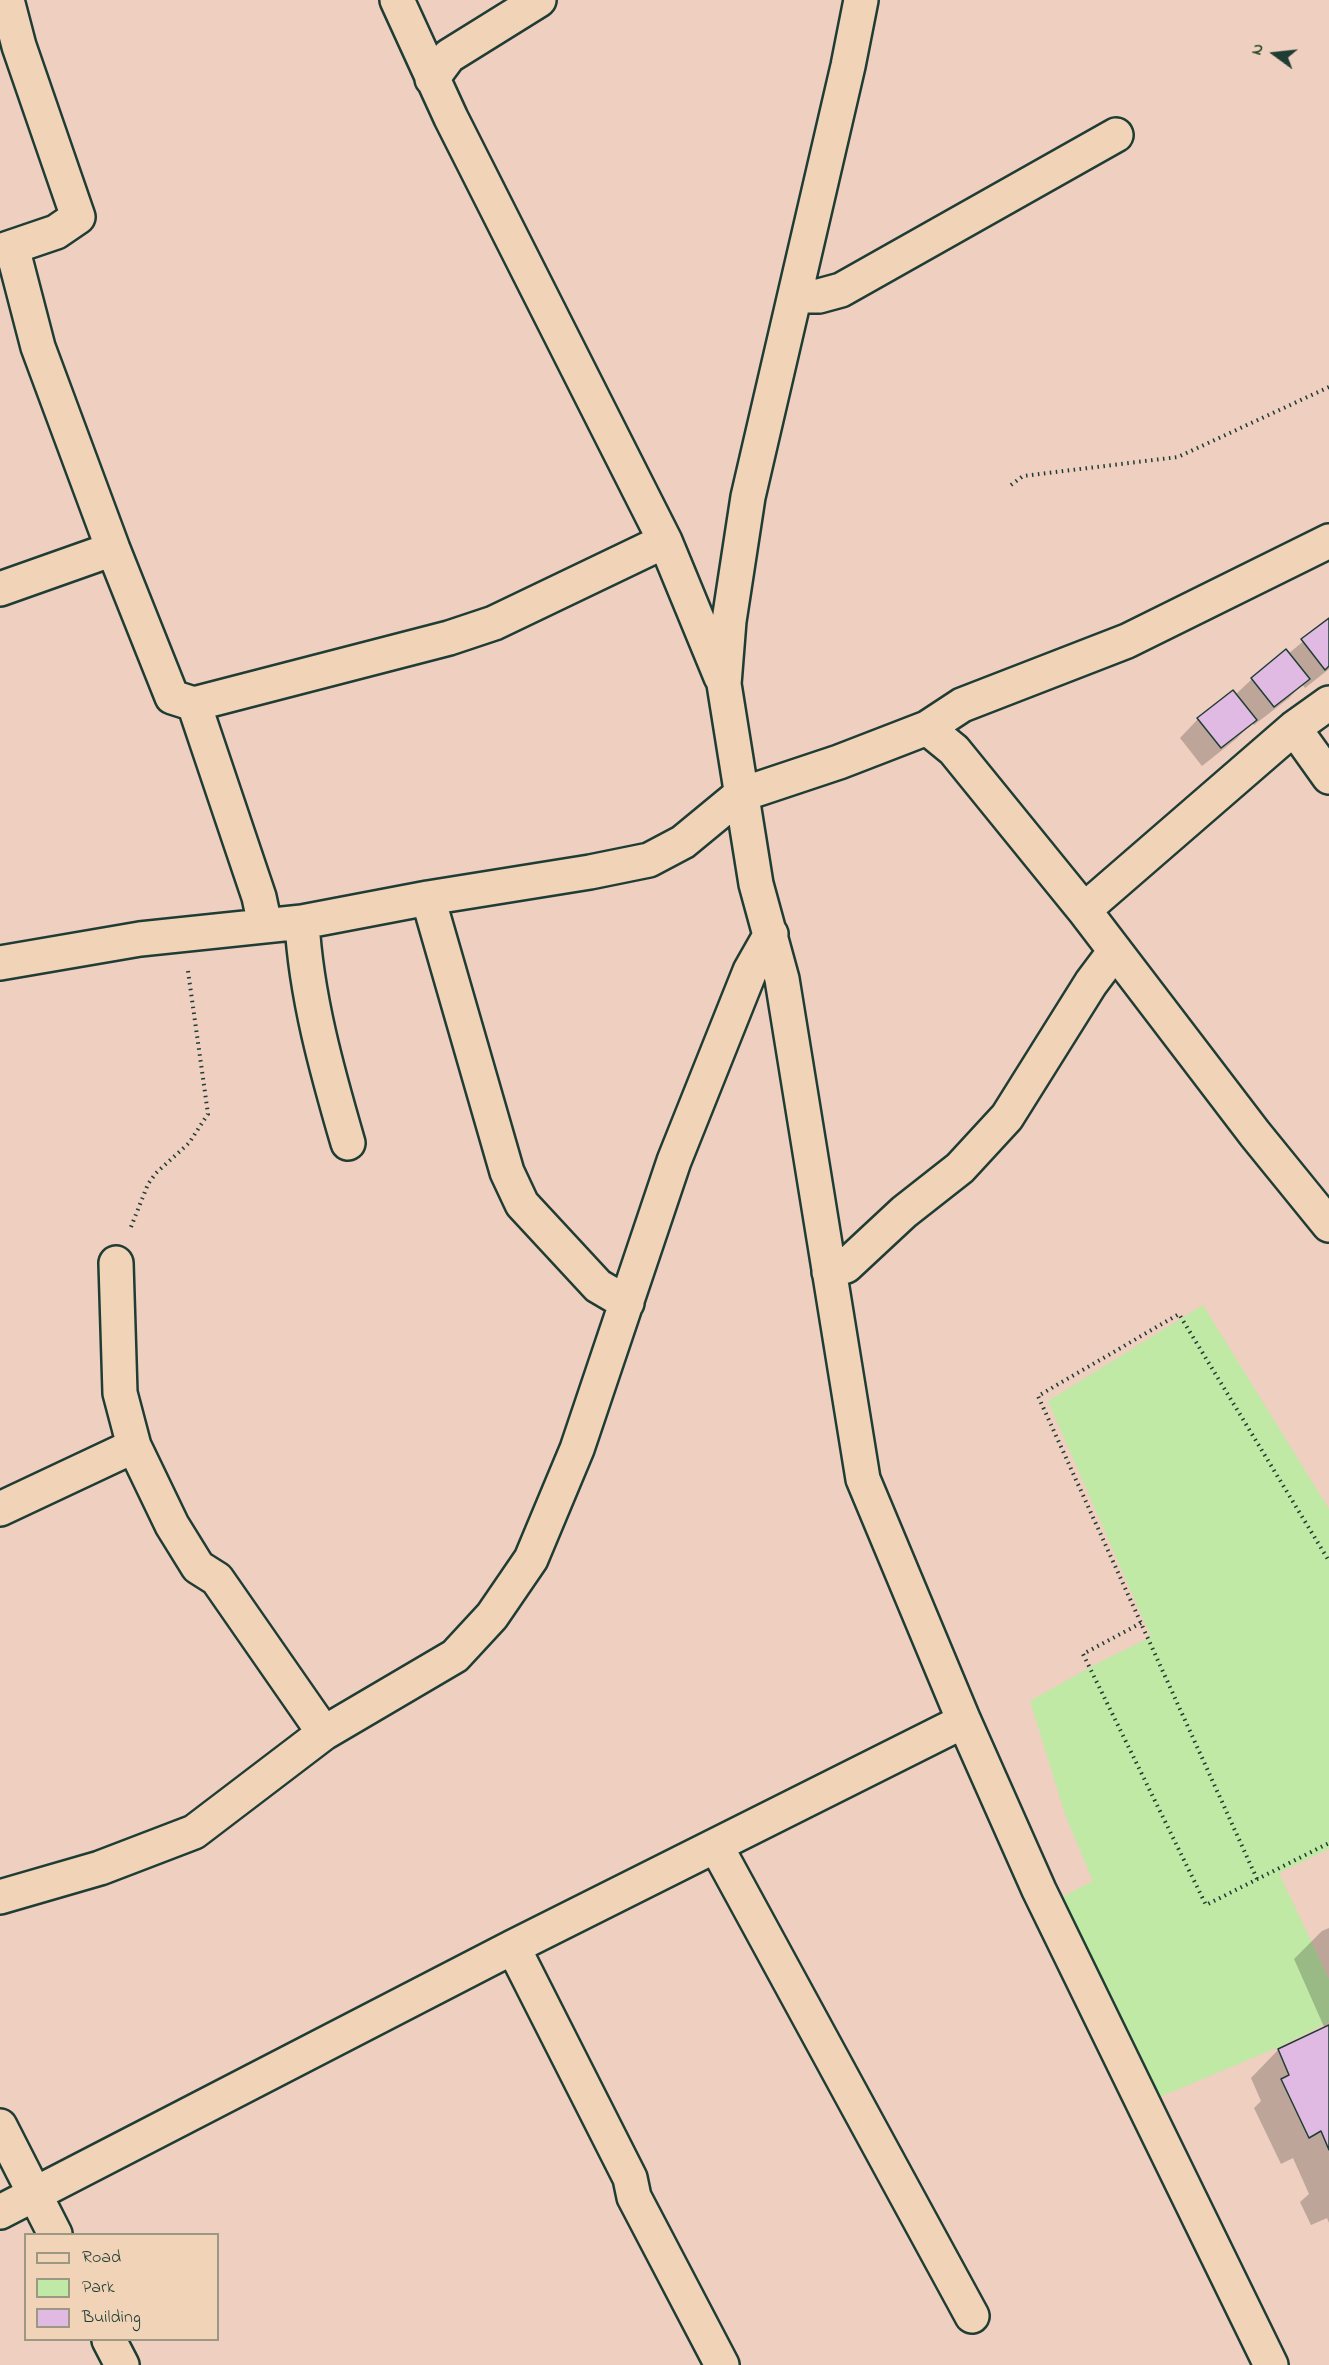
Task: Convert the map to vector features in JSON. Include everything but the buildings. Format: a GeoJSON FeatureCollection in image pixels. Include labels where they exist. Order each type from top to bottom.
{"type":"FeatureCollection","features":[{"type":"Feature","properties":{"kind":"street"},"geometry":{"type":"LineString","coordinates":[[7,0],[19,46],[78,217],[57,232],[6,249],[38,347],[113,549],[172,696],[194,704],[449,638],[494,623],[664,541]]}},
{"type":"Feature","properties":{"kind":"street"},"geometry":{"type":"LineString","coordinates":[[397,0],[432,79],[664,541],[724,684]]}},
{"type":"Feature","properties":{"kind":"street"},"geometry":{"type":"LineString","coordinates":[[432,79],[449,56],[539,0]]}},
{"type":"Feature","properties":{"kind":"street"},"geometry":{"type":"LineString","coordinates":[[861,0],[848,66],[748,497],[729,621],[724,684],[740,795],[756,884],[782,979],[863,1479],[964,1721],[1038,1890],[1271,2365]]}},
{"type":"Feature","properties":{"kind":"street"},"geometry":{"type":"LineString","coordinates":[[795,296],[819,296],[841,290],[1116,135]]}},
{"type":"Feature","properties":{"kind":"street"},"geometry":{"type":"LineString","coordinates":[[0,963],[140,939],[302,922],[649,860],[683,842],[740,795],[839,762],[927,728],[962,705],[1127,641],[1329,541]]}},
{"type":"Feature","properties":{"kind":"street"},"geometry":{"type":"LineString","coordinates":[[0,589],[113,549]]}},
{"type":"Feature","properties":{"kind":"street"},"geometry":{"type":"LineString","coordinates":[[1084,910],[1294,728],[1329,703]]}},
{"type":"Feature","properties":{"kind":"street"},"geometry":{"type":"LineString","coordinates":[[194,704],[259,897],[265,925]]}},
{"type":"Feature","properties":{"kind":"street"},"geometry":{"type":"LineString","coordinates":[[927,728],[954,750],[1084,910],[1255,1134],[1329,1225]]}},
{"type":"Feature","properties":{"kind":"street"},"geometry":{"type":"LineString","coordinates":[[1294,728],[1329,777]]}},
{"type":"Feature","properties":{"kind":"street"},"geometry":{"type":"LineString","coordinates":[[428,898],[507,1172],[522,1204],[598,1286],[627,1303]]}},
{"type":"Feature","properties":{"kind":"street"},"geometry":{"type":"LineString","coordinates":[[302,922],[304,960],[333,1094],[348,1143]]}},
{"type":"Feature","properties":{"kind":"street"},"geometry":{"type":"LineString","coordinates":[[0,1897],[100,1868],[194,1832],[324,1733],[455,1656],[492,1616],[531,1559],[577,1449],[674,1161],[750,971],[771,934]]}},
{"type":"Feature","properties":{"kind":"street"},"geometry":{"type":"LineString","coordinates":[[829,1272],[846,1266],[904,1212],[960,1168],[1007,1117],[1091,983],[1115,951]]}},
{"type":"Feature","properties":{"kind":"street"},"geometry":{"type":"LineString","coordinates":[[116,1263],[120,1393],[135,1446],[172,1525],[198,1567],[217,1579],[324,1733]]}},
{"type":"Feature","properties":{"kind":"street"},"geometry":{"type":"LineString","coordinates":[[0,1509],[135,1446]]}},
{"type":"Feature","properties":{"kind":"street"},"geometry":{"type":"LineString","coordinates":[[0,2212],[513,1947],[964,1721]]}},
{"type":"Feature","properties":{"kind":"street"},"geometry":{"type":"LineString","coordinates":[[716,1846],[972,2316]]}},
{"type":"Feature","properties":{"kind":"street"},"geometry":{"type":"LineString","coordinates":[[513,1947],[630,2178],[634,2197],[722,2365]]}},
{"type":"Feature","properties":{"kind":"street"},"geometry":{"type":"LineString","coordinates":[[0,2126],[54,2233]]}},
{"type":"Feature","properties":{"kind":"street"},"geometry":{"type":"LineString","coordinates":[[110,2341],[122,2365]]}},
{"type":"Feature","properties":{"kind":"path"},"geometry":{"type":"LineString","coordinates":[[1011,485],[1023,476],[1178,457],[1329,387]]}},
{"type":"Feature","properties":{"kind":"path"},"geometry":{"type":"LineString","coordinates":[[116,1263],[148,1184],[156,1173],[189,1143],[208,1114],[183,935]]}},
{"type":"Feature","properties":{"kind":"path"},"geometry":{"type":"LineString","coordinates":[[1257,1879],[1038,1396],[1179,1314],[1329,1561]]}},
{"type":"Feature","properties":{"kind":"path"},"geometry":{"type":"LineString","coordinates":[[1141,1623],[1083,1654],[1206,1905],[1329,1843]]}},
{"type":"Feature","properties":{"kind":"green space"},"geometry":{"type":"Polygon","coordinates":[[[1203,1305],[1329,1509],[1329,1849],[1279,1873],[1329,1979],[1329,2022],[1279,2047],[1155,2099],[1060,1898],[1093,1881],[1066,1817],[1030,1701],[1096,1664],[1151,1637],[1048,1401],[1203,1305]]]}}]}
